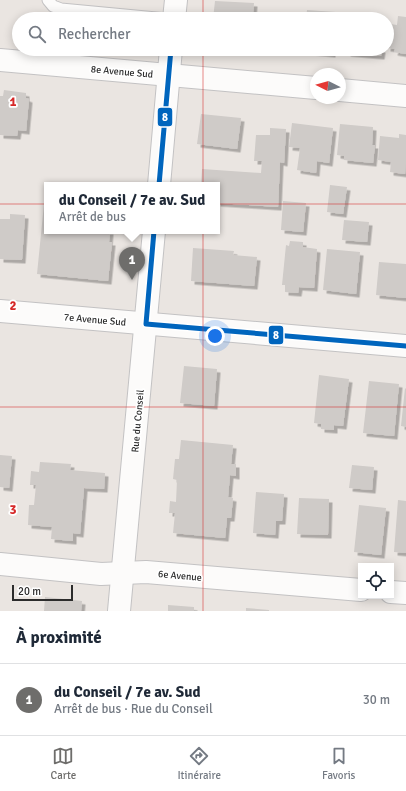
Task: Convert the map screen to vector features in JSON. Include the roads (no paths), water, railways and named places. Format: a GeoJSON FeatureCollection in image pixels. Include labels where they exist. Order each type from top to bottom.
{"type":"FeatureCollection","features":[{"type":"Feature","properties":{"kind":"street"},"geometry":{"type":"LineString","coordinates":[[175,12],[176,0]]}},
{"type":"Feature","properties":{"kind":"street"},"geometry":{"type":"LineString","coordinates":[[159,182],[170,56]]}},
{"type":"Feature","properties":{"kind":"street","name":"8e Avenue Sud"},"geometry":{"type":"LineString","coordinates":[[0,60],[310,87]]}},
{"type":"Feature","properties":{"kind":"street"},"geometry":{"type":"LineString","coordinates":[[346,91],[406,96]]}},
{"type":"Feature","properties":{"kind":"street","name":"Rue du Conseil"},"geometry":{"type":"LineString","coordinates":[[119,611],[154,234]]}},
{"type":"Feature","properties":{"kind":"street","name":"7e Avenue Sud"},"geometry":{"type":"LineString","coordinates":[[0,311],[406,346]]}},
{"type":"Feature","properties":{"kind":"street","name":"6e Avenue"},"geometry":{"type":"LineString","coordinates":[[0,564],[101,574],[146,572],[358,590]]}},
{"type":"Feature","properties":{"kind":"street"},"geometry":{"type":"LineString","coordinates":[[394,592],[406,593]]}},
{"type":"Feature","properties":{"kind":"lane"},"geometry":{"type":"LineString","coordinates":[[48,0],[53,6],[61,9],[92,12]]}},
{"type":"Feature","properties":{"kind":"place","name":"du Conseil / 7e av. Sud"},"geometry":{"type":"Point","coordinates":[132,280]}}]}
